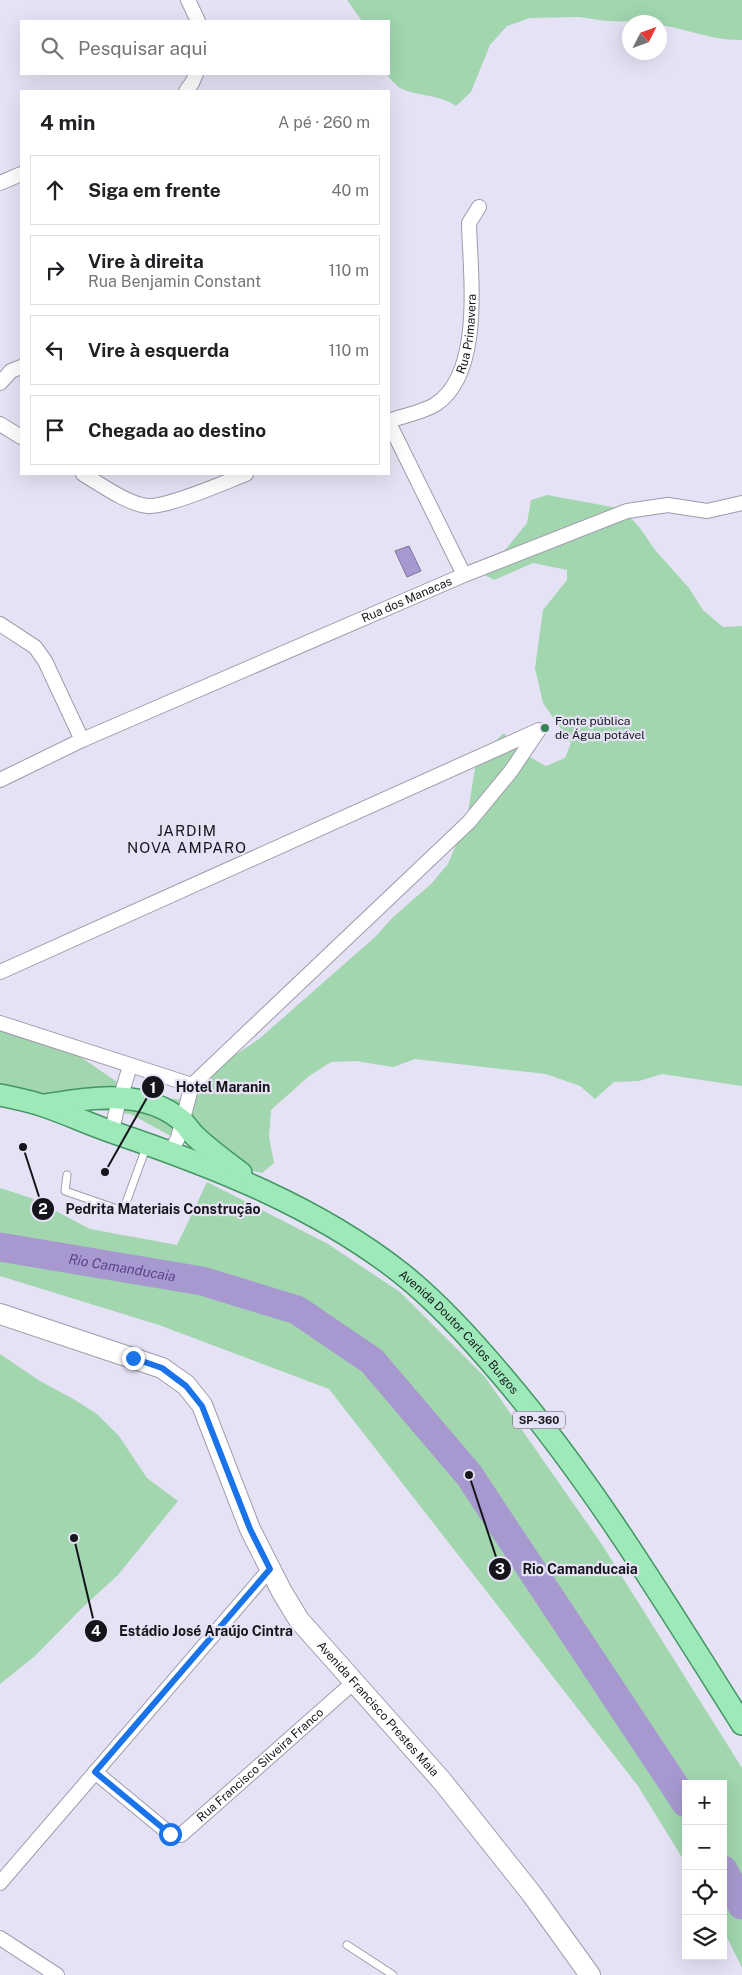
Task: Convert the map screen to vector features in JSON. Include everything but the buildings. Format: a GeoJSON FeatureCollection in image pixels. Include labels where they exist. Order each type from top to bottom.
{"type":"FeatureCollection","features":[{"type":"Feature","properties":{"kind":"main road","name":"Avenida Doutor Carlos Burgos"},"geometry":{"type":"LineString","coordinates":[[0,1095],[43,1105],[112,1132],[171,1151],[261,1188],[342,1232],[401,1273],[448,1316],[490,1361],[570,1459],[639,1560],[742,1724]]}},
{"type":"Feature","properties":{"kind":"main road","name":"Avenida Doutor Carlos Burgos"},"geometry":{"type":"LineString","coordinates":[[43,1105],[86,1099],[120,1098],[141,1100],[158,1105],[182,1120],[193,1134],[261,1188]]}},
{"type":"Feature","properties":{"kind":"street"},"geometry":{"type":"LineString","coordinates":[[188,0],[198,20]]}},
{"type":"Feature","properties":{"kind":"street"},"geometry":{"type":"LineString","coordinates":[[187,90],[196,75]]}},
{"type":"Feature","properties":{"kind":"street"},"geometry":{"type":"LineString","coordinates":[[0,182],[20,174]]}},
{"type":"Feature","properties":{"kind":"street","name":"Rua Primavera"},"geometry":{"type":"LineString","coordinates":[[390,422],[435,405],[452,390],[463,367],[472,332],[469,222],[479,207]]}},
{"type":"Feature","properties":{"kind":"street"},"geometry":{"type":"LineString","coordinates":[[0,383],[11,371],[20,367]]}},
{"type":"Feature","properties":{"kind":"street"},"geometry":{"type":"LineString","coordinates":[[0,424],[20,436]]}},
{"type":"Feature","properties":{"kind":"street"},"geometry":{"type":"LineString","coordinates":[[390,424],[464,575]]}},
{"type":"Feature","properties":{"kind":"street"},"geometry":{"type":"LineString","coordinates":[[85,475],[126,499],[148,506],[172,501],[243,475]]}},
{"type":"Feature","properties":{"kind":"street","name":"Rua dos Manacas"},"geometry":{"type":"LineString","coordinates":[[0,780],[82,740],[464,575],[627,511],[668,505],[707,510],[742,503]]}},
{"type":"Feature","properties":{"kind":"street"},"geometry":{"type":"LineString","coordinates":[[0,624],[35,647],[45,661],[82,740]]}},
{"type":"Feature","properties":{"kind":"street"},"geometry":{"type":"LineString","coordinates":[[0,972],[539,730],[511,771],[470,822],[192,1085],[178,1138],[171,1151]]}},
{"type":"Feature","properties":{"kind":"street"},"geometry":{"type":"LineString","coordinates":[[0,1022],[192,1085]]}},
{"type":"Feature","properties":{"kind":"street"},"geometry":{"type":"LineString","coordinates":[[112,1132],[130,1066]]}},
{"type":"Feature","properties":{"kind":"street","name":"Avenida Francisco Prestes Maia"},"geometry":{"type":"LineString","coordinates":[[0,1314],[162,1368],[186,1386],[202,1406],[250,1529],[298,1620],[448,1789],[531,1893],[590,1975]]}},
{"type":"Feature","properties":{"kind":"street"},"geometry":{"type":"LineString","coordinates":[[0,1883],[270,1569]]}},
{"type":"Feature","properties":{"kind":"street","name":"Rua Francisco Silveira Franco"},"geometry":{"type":"LineString","coordinates":[[95,1772],[170,1834],[181,1835],[354,1682]]}},
{"type":"Feature","properties":{"kind":"street"},"geometry":{"type":"LineString","coordinates":[[0,1938],[57,1975]]}},
{"type":"Feature","properties":{"kind":"lane"},"geometry":{"type":"LineString","coordinates":[[68,1175],[65,1190],[123,1211],[147,1144]]}},
{"type":"Feature","properties":{"kind":"lane"},"geometry":{"type":"LineString","coordinates":[[347,1945],[393,1975]]}},
{"type":"Feature","properties":{"kind":"green space"},"geometry":{"type":"Polygon","coordinates":[[[347,0],[742,0],[742,40],[711,37],[667,26],[667,15],[622,15],[622,21],[580,17],[530,18],[507,26],[490,45],[471,92],[456,106],[443,99],[400,88],[387,75],[390,75],[390,20],[361,20],[347,0]]]}},
{"type":"Feature","properties":{"kind":"green space"},"geometry":{"type":"Polygon","coordinates":[[[547,495],[623,509],[640,528],[655,550],[689,588],[703,610],[723,627],[742,626],[742,1086],[662,1074],[639,1081],[614,1082],[595,1099],[580,1086],[546,1074],[415,1059],[393,1067],[356,1061],[331,1062],[309,1076],[271,1110],[269,1137],[274,1163],[262,1173],[223,1164],[130,1114],[48,1104],[0,1088],[0,1030],[72,1051],[136,1095],[184,1100],[205,1085],[224,1056],[238,1053],[259,1039],[375,937],[392,918],[431,884],[448,864],[467,818],[475,768],[490,746],[504,733],[513,748],[546,766],[565,758],[571,743],[543,703],[535,668],[543,610],[567,580],[567,570],[533,563],[494,580],[485,575],[527,523],[531,500],[547,495]]]}},
{"type":"Feature","properties":{"kind":"green space"},"geometry":{"type":"Polygon","coordinates":[[[207,1182],[328,1244],[400,1292],[485,1377],[601,1543],[742,1768],[742,1968],[727,1937],[727,1780],[682,1780],[682,1858],[638,1786],[329,1389],[159,1325],[0,1276],[0,1188],[31,1198],[90,1229],[177,1245],[207,1182]]]}},
{"type":"Feature","properties":{"kind":"green space"},"geometry":{"type":"Polygon","coordinates":[[[0,1354],[40,1381],[97,1414],[119,1436],[147,1478],[178,1501],[118,1575],[83,1607],[35,1656],[0,1684],[0,1354]]]}},
{"type":"Feature","properties":{"kind":"shaded area"},"geometry":{"type":"Polygon","coordinates":[[[409,546],[421,571],[407,577],[395,551],[409,546]]]}},
{"type":"Feature","properties":{"kind":"waterway","name":"Rio Camanducaia"},"geometry":{"type":"LineString","coordinates":[[0,1247],[202,1281],[297,1310],[372,1361],[469,1475],[682,1797]]}},
{"type":"Feature","properties":{"kind":"waterway","name":"Rio Camanducaia"},"geometry":{"type":"LineString","coordinates":[[727,1877],[742,1905]]}},
{"type":"Feature","properties":{"kind":"place","name":"Fonte pública de Água potável"},"geometry":{"type":"Point","coordinates":[545,728]}},
{"type":"Feature","properties":{"kind":"place","name":"Pedrita Materiais Construção"},"geometry":{"type":"Point","coordinates":[23,1147]}},
{"type":"Feature","properties":{"kind":"place","name":"Hotel Maranin"},"geometry":{"type":"Point","coordinates":[105,1172]}},
{"type":"Feature","properties":{"kind":"place","name":"Rio Camanducaia"},"geometry":{"type":"Point","coordinates":[469,1475]}},
{"type":"Feature","properties":{"kind":"place","name":"Estádio José Araújo Cintra"},"geometry":{"type":"Point","coordinates":[74,1538]}},
{"type":"Feature","properties":{"kind":"district","name":"JARDIM NOVA AMPARO"},"geometry":{"type":"Point","coordinates":[187,838]}},
{"type":"Feature","properties":{"kind":"route"},"geometry":{"type":"LineString","coordinates":[[133,1358],[162,1368],[186,1386],[202,1406],[250,1529],[270,1569],[95,1772],[170,1834]]}}]}
